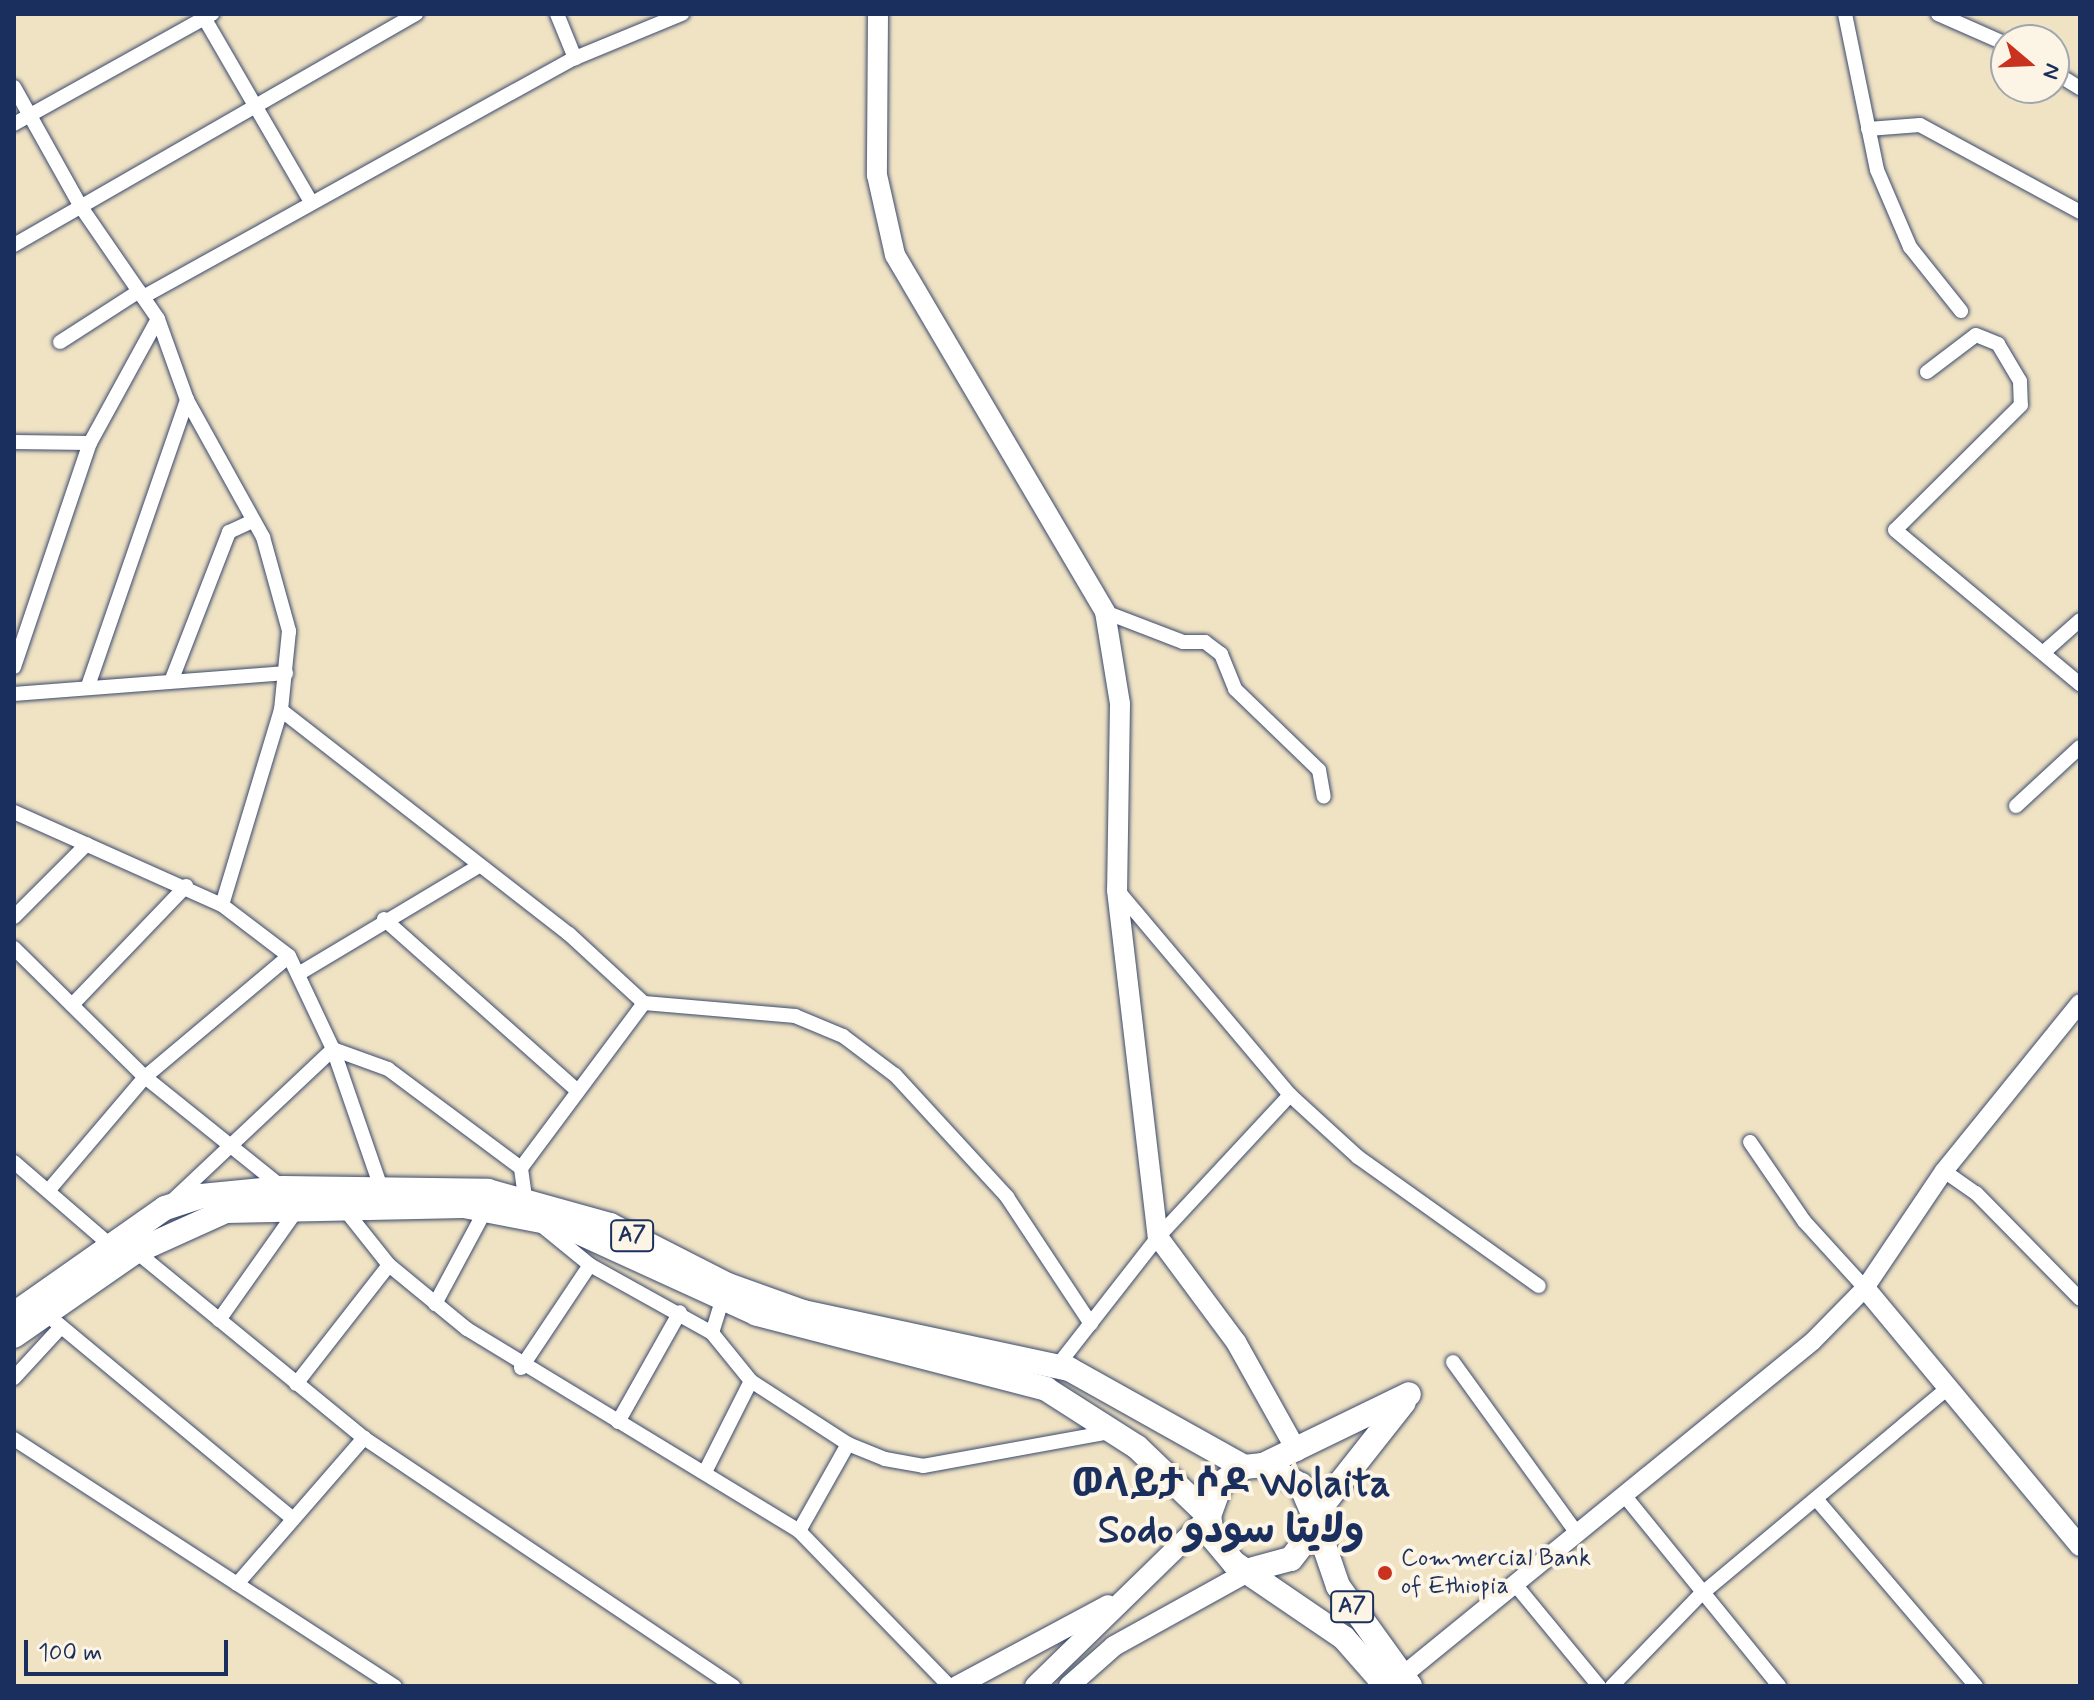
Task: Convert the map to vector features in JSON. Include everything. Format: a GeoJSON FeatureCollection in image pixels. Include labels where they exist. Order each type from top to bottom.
{"type":"FeatureCollection","features":[{"type":"Feature","properties":{"kind":"main road"},"geometry":{"type":"LineString","coordinates":[[878,14],[877,175],[895,255],[1105,612],[1120,704],[1117,890],[1158,1237],[1236,1342],[1297,1451]]}},
{"type":"Feature","properties":{"kind":"main road","name":"A7"},"geometry":{"type":"LineString","coordinates":[[14,1336],[52,1321],[123,1244],[165,1208],[225,1191],[283,1188],[342,1198],[486,1209],[529,1208]]}},
{"type":"Feature","properties":{"kind":"main road","name":"A7"},"geometry":{"type":"LineString","coordinates":[[14,1314],[123,1244],[226,1211],[299,1207],[381,1188],[529,1208],[828,1336],[1046,1389],[1116,1431],[1209,1516],[1222,1552],[1253,1569],[1344,1638],[1397,1684]]}},
{"type":"Feature","properties":{"kind":"main road"},"geometry":{"type":"LineString","coordinates":[[1865,1288],[2080,1546]]}},
{"type":"Feature","properties":{"kind":"main road","name":"A7"},"geometry":{"type":"LineString","coordinates":[[724,1292],[803,1312],[1058,1365],[1254,1466],[1301,1485],[1338,1586],[1397,1684]]}},
{"type":"Feature","properties":{"kind":"main road"},"geometry":{"type":"LineString","coordinates":[[1035,1686],[1209,1516],[1221,1483],[1254,1466],[1297,1451],[1409,1394],[1314,1516],[1312,1532],[1291,1559],[1253,1569],[1114,1646],[1069,1686]]}},
{"type":"Feature","properties":{"kind":"main road"},"geometry":{"type":"LineString","coordinates":[[957,1686],[1133,1592]]}},
{"type":"Feature","properties":{"kind":"street"},"geometry":{"type":"LineString","coordinates":[[14,245],[259,110],[416,14]]}},
{"type":"Feature","properties":{"kind":"street"},"geometry":{"type":"LineString","coordinates":[[557,14],[575,58]]}},
{"type":"Feature","properties":{"kind":"street"},"geometry":{"type":"LineString","coordinates":[[1845,14],[1868,129],[1910,247],[1961,311]]}},
{"type":"Feature","properties":{"kind":"street"},"geometry":{"type":"LineString","coordinates":[[1938,14],[1990,37]]}},
{"type":"Feature","properties":{"kind":"street"},"geometry":{"type":"LineString","coordinates":[[14,124],[206,15],[311,202]]}},
{"type":"Feature","properties":{"kind":"street"},"geometry":{"type":"LineString","coordinates":[[60,342],[141,294],[575,58],[677,15]]}},
{"type":"Feature","properties":{"kind":"street"},"geometry":{"type":"LineString","coordinates":[[14,87],[81,207],[158,319],[187,400],[253,521],[289,631],[281,710],[222,905]]}},
{"type":"Feature","properties":{"kind":"street"},"geometry":{"type":"LineString","coordinates":[[1868,129],[1920,125],[2080,212]]}},
{"type":"Feature","properties":{"kind":"street"},"geometry":{"type":"LineString","coordinates":[[14,667],[90,443],[158,319]]}},
{"type":"Feature","properties":{"kind":"street"},"geometry":{"type":"LineString","coordinates":[[1927,372],[1976,335],[1998,344],[2020,381],[2021,405],[1895,530],[2080,684]]}},
{"type":"Feature","properties":{"kind":"street"},"geometry":{"type":"LineString","coordinates":[[88,686],[187,400]]}},
{"type":"Feature","properties":{"kind":"street"},"geometry":{"type":"LineString","coordinates":[[14,442],[90,443]]}},
{"type":"Feature","properties":{"kind":"street"},"geometry":{"type":"LineString","coordinates":[[172,679],[229,532],[253,521]]}},
{"type":"Feature","properties":{"kind":"street"},"geometry":{"type":"LineString","coordinates":[[1105,612],[1183,642],[1205,642],[1221,654],[1235,689],[1319,770],[1324,797]]}},
{"type":"Feature","properties":{"kind":"street"},"geometry":{"type":"LineString","coordinates":[[2044,652],[2080,620]]}},
{"type":"Feature","properties":{"kind":"street"},"geometry":{"type":"LineString","coordinates":[[14,694],[172,679],[286,673]]}},
{"type":"Feature","properties":{"kind":"street"},"geometry":{"type":"LineString","coordinates":[[281,710],[477,867],[569,934],[644,1003],[795,1016],[843,1036],[895,1075],[1007,1197],[1091,1324]]}},
{"type":"Feature","properties":{"kind":"street"},"geometry":{"type":"LineString","coordinates":[[2016,806],[2080,747]]}},
{"type":"Feature","properties":{"kind":"street"},"geometry":{"type":"LineString","coordinates":[[14,812],[186,886],[222,905],[289,956],[300,973],[333,1049],[381,1188]]}},
{"type":"Feature","properties":{"kind":"street"},"geometry":{"type":"LineString","coordinates":[[14,917],[87,844]]}},
{"type":"Feature","properties":{"kind":"street"},"geometry":{"type":"LineString","coordinates":[[300,973],[384,919],[477,867]]}},
{"type":"Feature","properties":{"kind":"street"},"geometry":{"type":"LineString","coordinates":[[72,1005],[186,886]]}},
{"type":"Feature","properties":{"kind":"street"},"geometry":{"type":"LineString","coordinates":[[1117,890],[1290,1095],[1358,1157],[1539,1286]]}},
{"type":"Feature","properties":{"kind":"street"},"geometry":{"type":"LineString","coordinates":[[384,919],[578,1091]]}},
{"type":"Feature","properties":{"kind":"street"},"geometry":{"type":"LineString","coordinates":[[14,948],[145,1077],[233,1143],[283,1188]]}},
{"type":"Feature","properties":{"kind":"street"},"geometry":{"type":"LineString","coordinates":[[48,1191],[145,1077],[289,956]]}},
{"type":"Feature","properties":{"kind":"street"},"geometry":{"type":"LineString","coordinates":[[521,1168],[644,1003]]}},
{"type":"Feature","properties":{"kind":"street"},"geometry":{"type":"LineString","coordinates":[[1397,1684],[1514,1583],[1813,1341],[1865,1288],[1944,1171],[2080,1003]]}},
{"type":"Feature","properties":{"kind":"street"},"geometry":{"type":"LineString","coordinates":[[165,1208],[333,1049]]}},
{"type":"Feature","properties":{"kind":"street"},"geometry":{"type":"LineString","coordinates":[[333,1049],[388,1069],[521,1168],[529,1208],[590,1265],[680,1312],[712,1333],[751,1381],[848,1444],[913,1467],[1116,1431]]}},
{"type":"Feature","properties":{"kind":"street"},"geometry":{"type":"LineString","coordinates":[[1058,1365],[1158,1237],[1290,1095]]}},
{"type":"Feature","properties":{"kind":"street"},"geometry":{"type":"LineString","coordinates":[[1750,1142],[1804,1221],[1865,1288]]}},
{"type":"Feature","properties":{"kind":"street"},"geometry":{"type":"LineString","coordinates":[[14,1162],[48,1191],[123,1244],[364,1438],[733,1686]]}},
{"type":"Feature","properties":{"kind":"street"},"geometry":{"type":"LineString","coordinates":[[1944,1171],[1976,1193],[2080,1299]]}},
{"type":"Feature","properties":{"kind":"street"},"geometry":{"type":"LineString","coordinates":[[342,1198],[389,1265],[435,1304],[521,1368],[705,1472],[799,1531],[949,1686]]}},
{"type":"Feature","properties":{"kind":"street"},"geometry":{"type":"LineString","coordinates":[[219,1320],[299,1207]]}},
{"type":"Feature","properties":{"kind":"street"},"geometry":{"type":"LineString","coordinates":[[435,1304],[486,1209]]}},
{"type":"Feature","properties":{"kind":"street"},"geometry":{"type":"LineString","coordinates":[[296,1384],[389,1265]]}},
{"type":"Feature","properties":{"kind":"street"},"geometry":{"type":"LineString","coordinates":[[521,1368],[590,1265]]}},
{"type":"Feature","properties":{"kind":"street"},"geometry":{"type":"LineString","coordinates":[[712,1333],[724,1292]]}},
{"type":"Feature","properties":{"kind":"street"},"geometry":{"type":"LineString","coordinates":[[618,1422],[680,1312]]}},
{"type":"Feature","properties":{"kind":"street"},"geometry":{"type":"LineString","coordinates":[[14,1378],[52,1321],[293,1519]]}},
{"type":"Feature","properties":{"kind":"street"},"geometry":{"type":"LineString","coordinates":[[1453,1362],[1576,1532]]}},
{"type":"Feature","properties":{"kind":"street"},"geometry":{"type":"LineString","coordinates":[[705,1472],[751,1381]]}},
{"type":"Feature","properties":{"kind":"street"},"geometry":{"type":"LineString","coordinates":[[1612,1686],[1699,1596],[1947,1389]]}},
{"type":"Feature","properties":{"kind":"street"},"geometry":{"type":"LineString","coordinates":[[237,1584],[364,1438]]}},
{"type":"Feature","properties":{"kind":"street"},"geometry":{"type":"LineString","coordinates":[[14,1439],[395,1686]]}},
{"type":"Feature","properties":{"kind":"street"},"geometry":{"type":"LineString","coordinates":[[799,1531],[848,1444]]}},
{"type":"Feature","properties":{"kind":"street"},"geometry":{"type":"LineString","coordinates":[[1624,1495],[1699,1596],[1779,1686]]}},
{"type":"Feature","properties":{"kind":"street"},"geometry":{"type":"LineString","coordinates":[[1817,1500],[1976,1686]]}},
{"type":"Feature","properties":{"kind":"street"},"geometry":{"type":"LineString","coordinates":[[1514,1583],[1599,1686]]}},
{"type":"Feature","properties":{"kind":"place","name":"Commercial Bank of Ethiopia"},"geometry":{"type":"Point","coordinates":[1385,1573]}},
{"type":"Feature","properties":{"kind":"district","name":"ወላይታ ሶዶ Wolaita Sodo ولايتا سودو"},"geometry":{"type":"Point","coordinates":[1231,1508]}}]}
